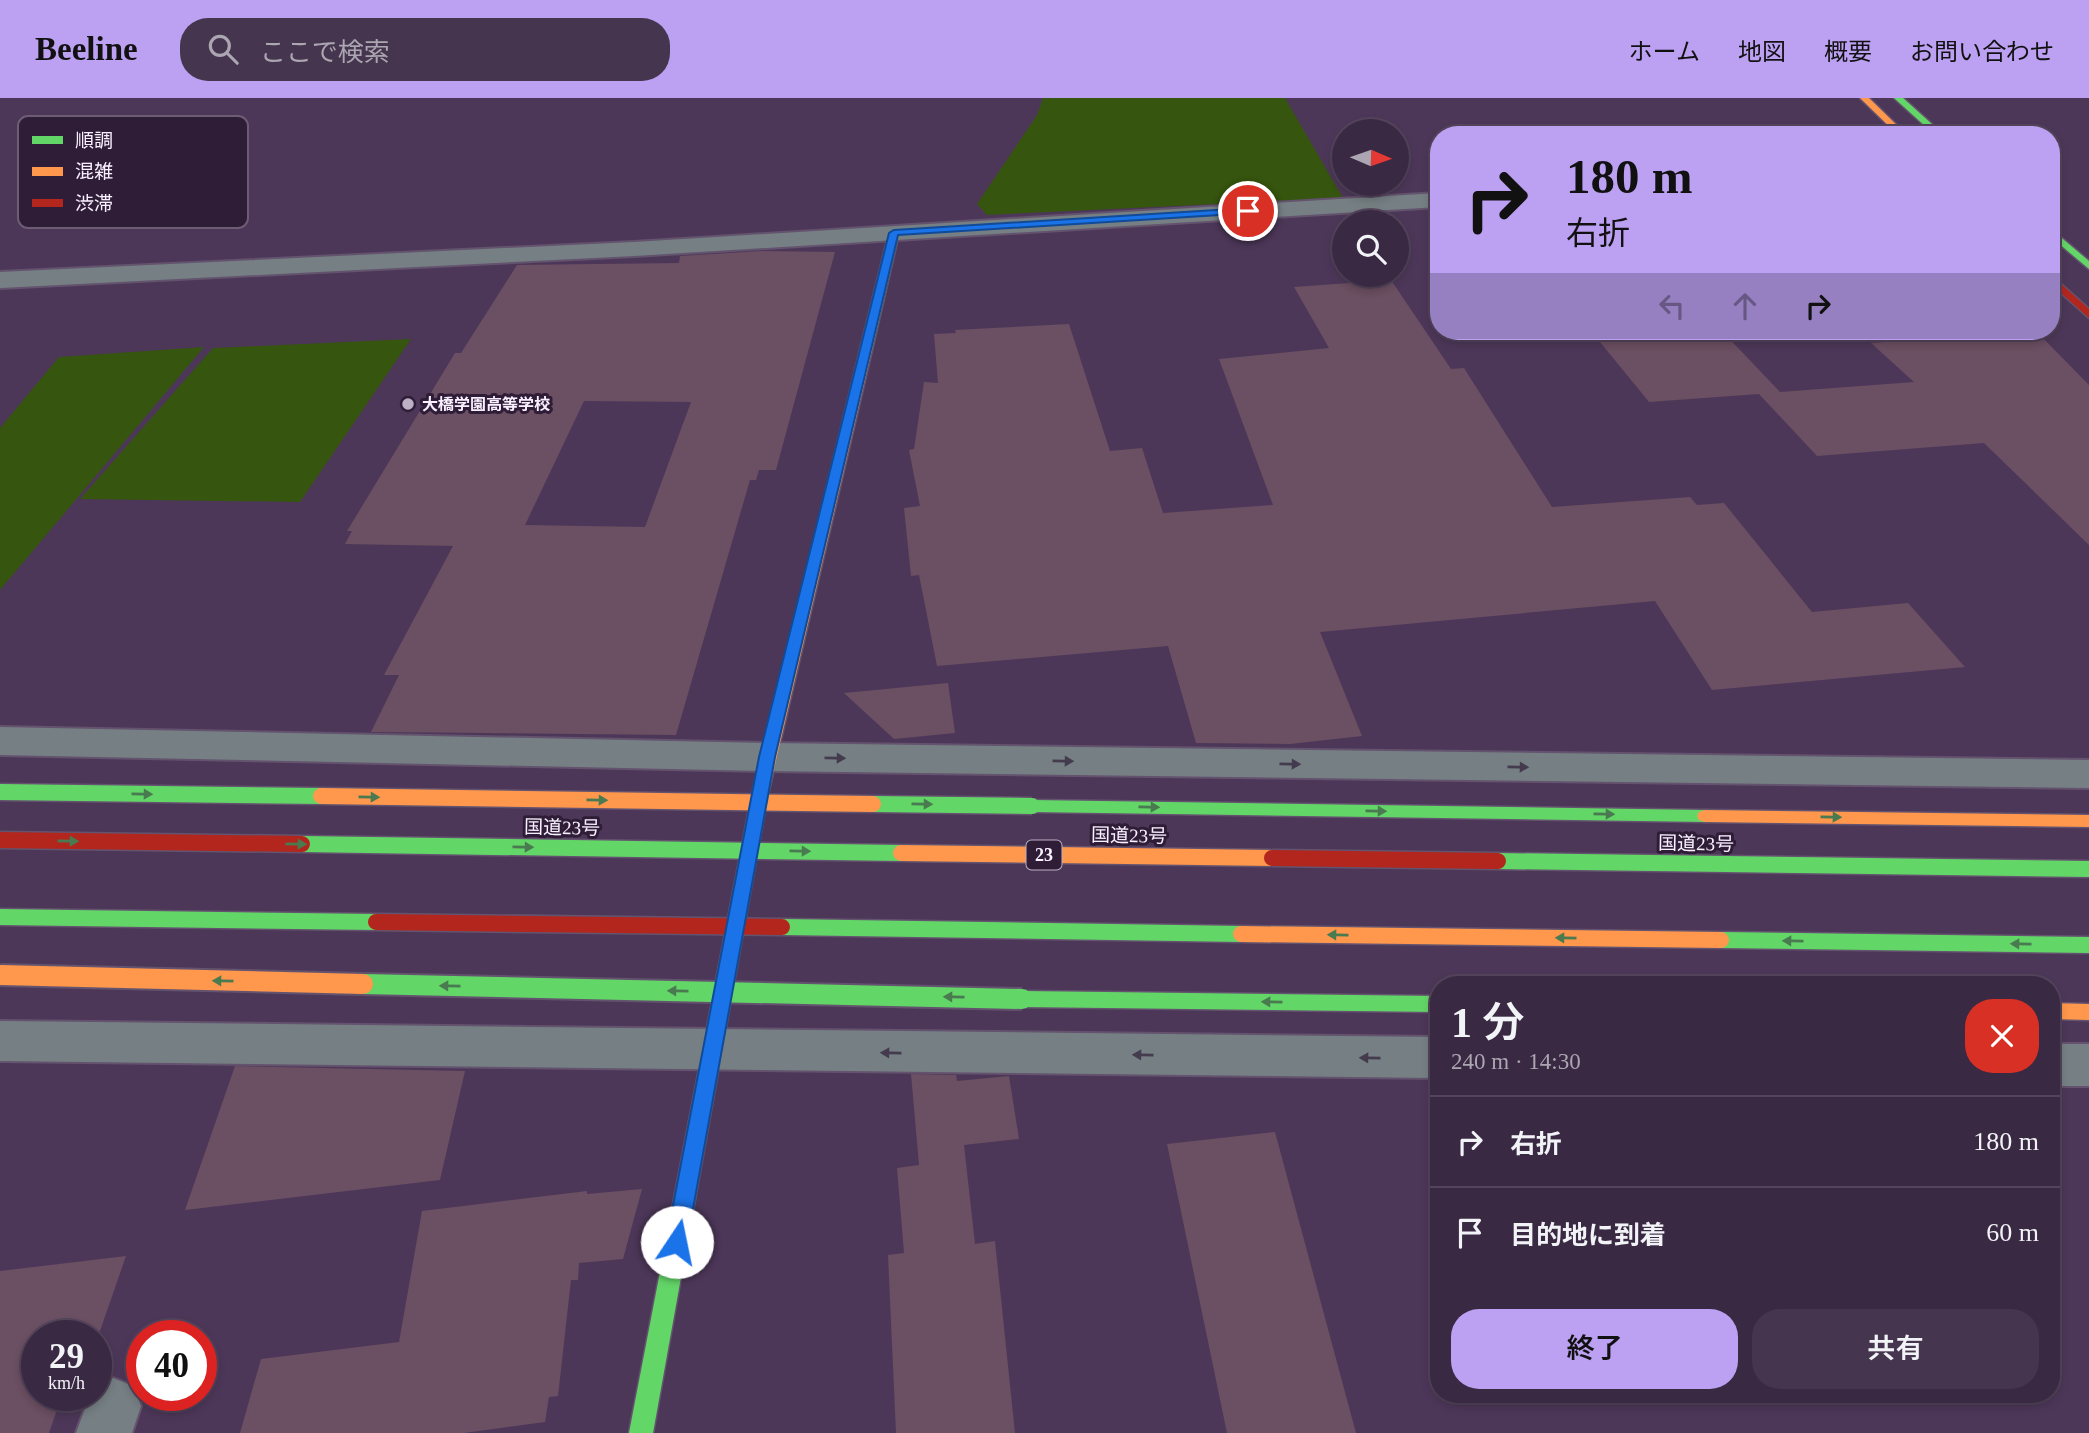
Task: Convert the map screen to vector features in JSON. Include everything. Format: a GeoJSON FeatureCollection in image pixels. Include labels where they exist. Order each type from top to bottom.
{"type":"FeatureCollection","features":[{"type":"Feature","properties":{"kind":"main road"},"geometry":{"type":"LineString","coordinates":[[1864,98],[1894,126]]}},
{"type":"Feature","properties":{"kind":"main road"},"geometry":{"type":"LineString","coordinates":[[1898,98],[1930,126]]}},
{"type":"Feature","properties":{"kind":"main road"},"geometry":{"type":"LineString","coordinates":[[641,1433],[767,757],[894,233]]}},
{"type":"Feature","properties":{"kind":"main road"},"geometry":{"type":"LineString","coordinates":[[2060,240],[2089,266]]}},
{"type":"Feature","properties":{"kind":"main road"},"geometry":{"type":"LineString","coordinates":[[2060,287],[2089,316]]}},
{"type":"Feature","properties":{"kind":"main road"},"geometry":{"type":"LineString","coordinates":[[0,792],[2089,821]]}},
{"type":"Feature","properties":{"kind":"main road","name":"国道23号"},"geometry":{"type":"LineString","coordinates":[[0,840],[2089,869]]}},
{"type":"Feature","properties":{"kind":"main road"},"geometry":{"type":"LineString","coordinates":[[0,917],[2089,945]]}},
{"type":"Feature","properties":{"kind":"main road"},"geometry":{"type":"LineString","coordinates":[[0,975],[1022,999],[1430,1004]]}},
{"type":"Feature","properties":{"kind":"main road"},"geometry":{"type":"LineString","coordinates":[[2060,1012],[2089,1012]]}},
{"type":"Feature","properties":{"kind":"street"},"geometry":{"type":"LineString","coordinates":[[0,280],[648,248],[1430,200]]}},
{"type":"Feature","properties":{"kind":"street"},"geometry":{"type":"LineString","coordinates":[[0,741],[767,757],[2089,774]]}},
{"type":"Feature","properties":{"kind":"street"},"geometry":{"type":"LineString","coordinates":[[0,1041],[1430,1058]]}},
{"type":"Feature","properties":{"kind":"street"},"geometry":{"type":"LineString","coordinates":[[2060,1065],[2089,1065]]}},
{"type":"Feature","properties":{"kind":"green space"},"geometry":{"type":"Polygon","coordinates":[[[1043,98],[1285,98],[1332,179],[1332,196],[1343,198],[987,215],[977,204],[1037,115],[1043,98]]]}},
{"type":"Feature","properties":{"kind":"green space"},"geometry":{"type":"Polygon","coordinates":[[[411,339],[300,502],[80,499],[213,348],[411,339]]]}},
{"type":"Feature","properties":{"kind":"green space"},"geometry":{"type":"Polygon","coordinates":[[[204,347],[0,590],[0,428],[59,357],[204,347]]]}},
{"type":"Feature","properties":{"kind":"building"},"geometry":{"type":"Polygon","coordinates":[[[761,251],[835,252],[776,470],[759,470],[756,480],[750,480],[676,735],[371,732],[399,675],[384,675],[453,546],[345,544],[352,531],[347,531],[455,353],[461,353],[517,265],[679,263],[680,256],[761,251]],[[584,401],[525,525],[645,527],[691,402],[584,401]]]}},
{"type":"Feature","properties":{"kind":"building"},"geometry":{"type":"Polygon","coordinates":[[[1332,284],[1332,287],[1396,287],[1451,369],[1464,368],[1552,507],[1690,497],[1697,505],[1724,503],[1812,612],[1908,603],[1965,667],[1712,690],[1655,601],[1320,632],[1362,736],[1290,744],[1196,743],[1168,646],[937,666],[919,575],[911,576],[904,508],[920,506],[909,450],[914,449],[924,382],[938,383],[934,334],[956,333],[955,330],[1069,324],[1110,451],[1142,448],[1163,513],[1273,505],[1219,359],[1329,348],[1294,287],[1332,284]]]}},
{"type":"Feature","properties":{"kind":"building"},"geometry":{"type":"Polygon","coordinates":[[[1598,340],[1731,340],[1780,392],[1914,382],[1871,343],[1912,340],[2045,340],[2089,385],[2089,545],[1984,443],[1817,456],[1759,394],[1649,402],[1598,340]]]}},
{"type":"Feature","properties":{"kind":"building"},"geometry":{"type":"Polygon","coordinates":[[[948,683],[955,733],[894,739],[844,693],[948,683]]]}},
{"type":"Feature","properties":{"kind":"building"},"geometry":{"type":"Polygon","coordinates":[[[235,1066],[465,1071],[440,1180],[185,1210],[235,1066]]]}},
{"type":"Feature","properties":{"kind":"building"},"geometry":{"type":"Polygon","coordinates":[[[911,1074],[956,1075],[957,1081],[1009,1076],[1019,1139],[964,1145],[975,1244],[995,1241],[1015,1433],[896,1433],[888,1255],[904,1253],[897,1168],[919,1165],[911,1074]]]}},
{"type":"Feature","properties":{"kind":"building"},"geometry":{"type":"Polygon","coordinates":[[[1275,1132],[1356,1433],[1227,1433],[1167,1144],[1275,1132]]]}},
{"type":"Feature","properties":{"kind":"building"},"geometry":{"type":"Polygon","coordinates":[[[642,1189],[623,1259],[579,1263],[578,1280],[571,1280],[558,1396],[549,1397],[545,1422],[464,1433],[240,1433],[261,1359],[399,1342],[422,1211],[587,1191],[587,1194],[642,1189]]]}},
{"type":"Feature","properties":{"kind":"building"},"geometry":{"type":"Polygon","coordinates":[[[126,1256],[104,1320],[21,1320],[21,1411],[57,1411],[49,1433],[0,1433],[0,1271],[126,1256]]]}},
{"type":"Feature","properties":{"kind":"traffic: fast"},"geometry":{"type":"LineString","coordinates":[[1898,98],[1930,126]]}},
{"type":"Feature","properties":{"kind":"traffic: fast"},"geometry":{"type":"LineString","coordinates":[[866,350],[894,233]]}},
{"type":"Feature","properties":{"kind":"traffic: fast"},"geometry":{"type":"LineString","coordinates":[[2060,240],[2089,266]]}},
{"type":"Feature","properties":{"kind":"traffic: fast"},"geometry":{"type":"LineString","coordinates":[[0,792],[321,796]]}},
{"type":"Feature","properties":{"kind":"traffic: fast"},"geometry":{"type":"LineString","coordinates":[[641,1433],[759,799]]}},
{"type":"Feature","properties":{"kind":"traffic: fast"},"geometry":{"type":"LineString","coordinates":[[873,804],[1032,806]]}},
{"type":"Feature","properties":{"kind":"traffic: fast"},"geometry":{"type":"LineString","coordinates":[[1032,806],[1705,816]]}},
{"type":"Feature","properties":{"kind":"traffic: fast"},"geometry":{"type":"LineString","coordinates":[[302,844],[901,853]]}},
{"type":"Feature","properties":{"kind":"traffic: fast"},"geometry":{"type":"LineString","coordinates":[[1498,861],[2089,869]]}},
{"type":"Feature","properties":{"kind":"traffic: fast"},"geometry":{"type":"LineString","coordinates":[[0,917],[376,922]]}},
{"type":"Feature","properties":{"kind":"traffic: fast"},"geometry":{"type":"LineString","coordinates":[[782,927],[1241,934]]}},
{"type":"Feature","properties":{"kind":"traffic: fast"},"geometry":{"type":"LineString","coordinates":[[1721,940],[2089,945]]}},
{"type":"Feature","properties":{"kind":"traffic: fast"},"geometry":{"type":"LineString","coordinates":[[363,984],[1022,999]]}},
{"type":"Feature","properties":{"kind":"traffic: fast"},"geometry":{"type":"LineString","coordinates":[[1022,999],[1430,1004]]}},
{"type":"Feature","properties":{"kind":"traffic: slow"},"geometry":{"type":"LineString","coordinates":[[1864,98],[1894,126]]}},
{"type":"Feature","properties":{"kind":"traffic: slow"},"geometry":{"type":"LineString","coordinates":[[759,799],[866,350]]}},
{"type":"Feature","properties":{"kind":"traffic: slow"},"geometry":{"type":"LineString","coordinates":[[321,796],[873,804]]}},
{"type":"Feature","properties":{"kind":"traffic: slow"},"geometry":{"type":"LineString","coordinates":[[1705,816],[2089,821]]}},
{"type":"Feature","properties":{"kind":"traffic: slow"},"geometry":{"type":"LineString","coordinates":[[901,853],[1272,858]]}},
{"type":"Feature","properties":{"kind":"traffic: slow"},"geometry":{"type":"LineString","coordinates":[[1241,934],[1721,940]]}},
{"type":"Feature","properties":{"kind":"traffic: slow"},"geometry":{"type":"LineString","coordinates":[[0,975],[363,984]]}},
{"type":"Feature","properties":{"kind":"traffic: slow"},"geometry":{"type":"LineString","coordinates":[[2060,1011],[2089,1012]]}},
{"type":"Feature","properties":{"kind":"traffic: jam"},"geometry":{"type":"LineString","coordinates":[[2060,287],[2089,315]]}},
{"type":"Feature","properties":{"kind":"traffic: jam"},"geometry":{"type":"LineString","coordinates":[[0,840],[302,844]]}},
{"type":"Feature","properties":{"kind":"traffic: jam"},"geometry":{"type":"LineString","coordinates":[[1272,858],[1498,861]]}},
{"type":"Feature","properties":{"kind":"traffic: jam"},"geometry":{"type":"LineString","coordinates":[[376,922],[782,927]]}},
{"type":"Feature","properties":{"kind":"place","name":"大橋学園高等学校"},"geometry":{"type":"Point","coordinates":[408,404]}},
{"type":"Feature","properties":{"kind":"route"},"geometry":{"type":"LineString","coordinates":[[677,1242],[767,757],[894,233],[1248,211]]}}]}
